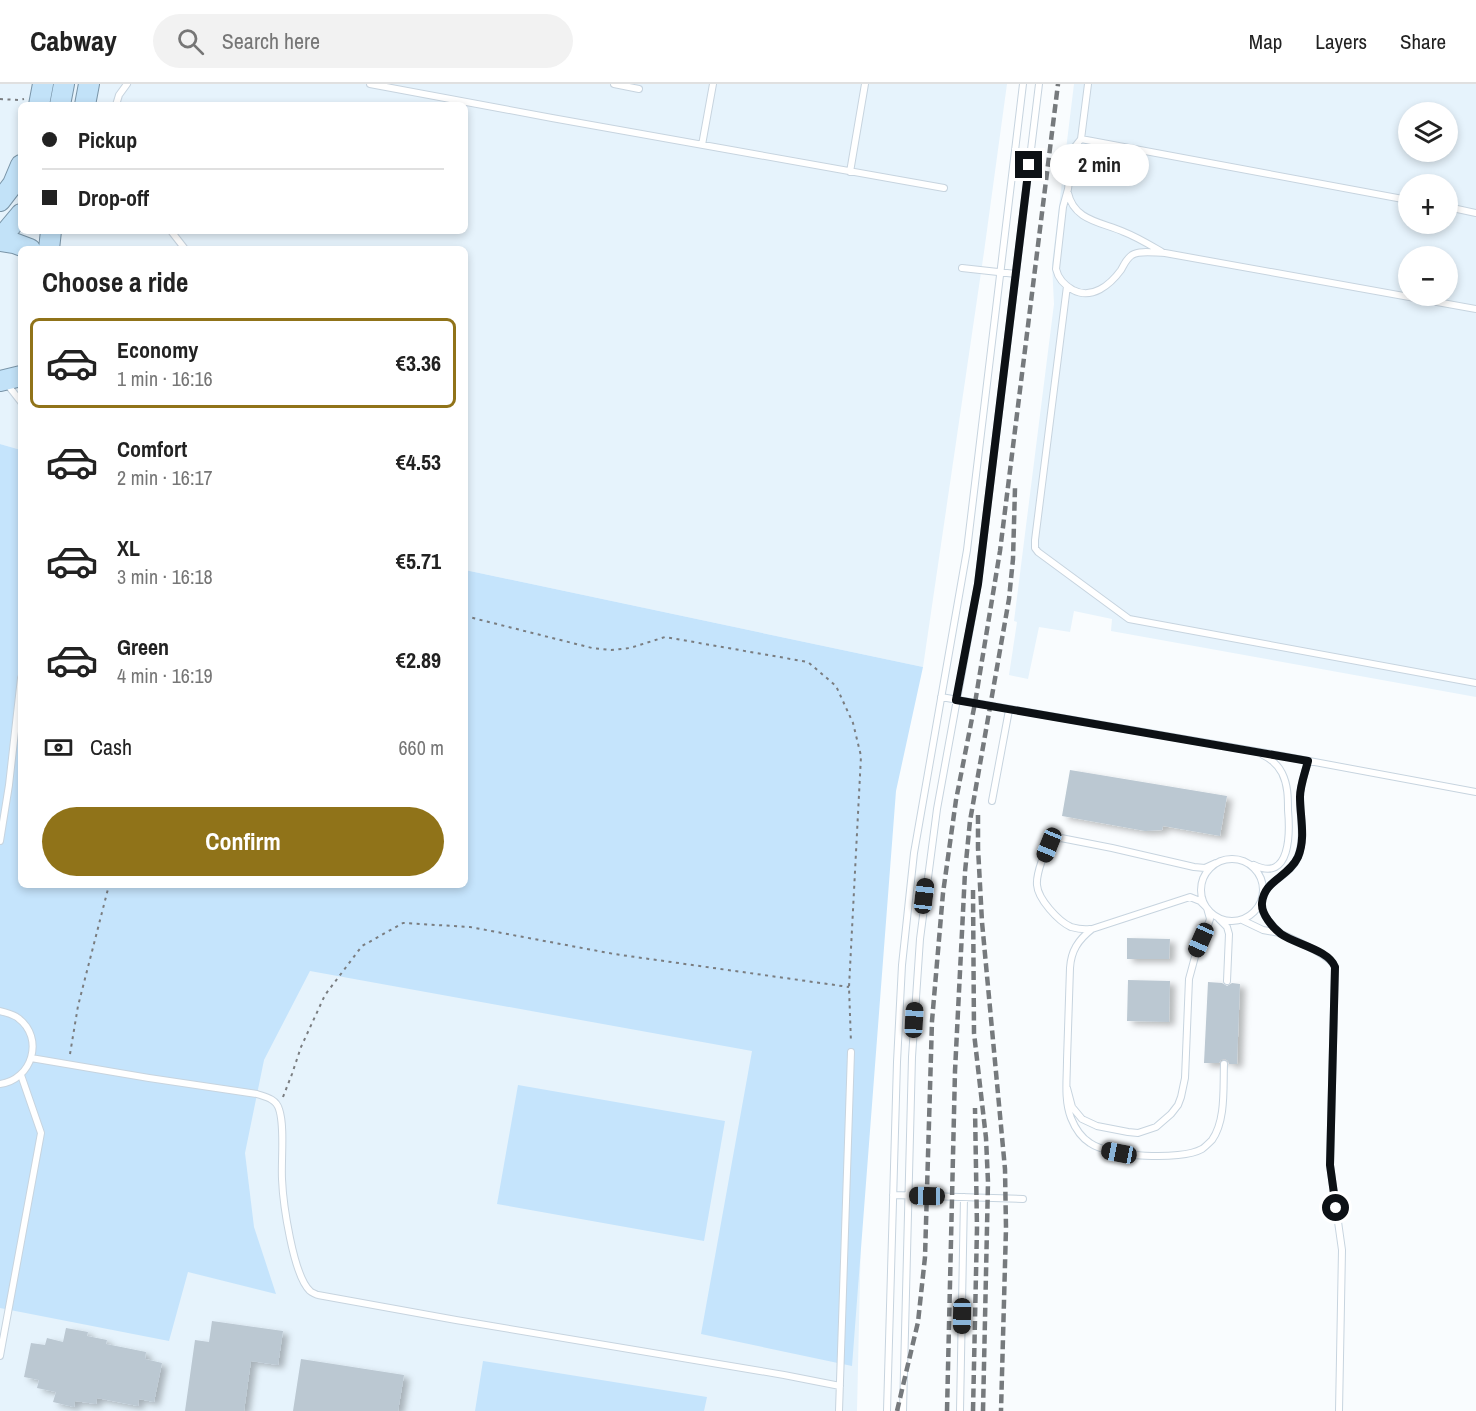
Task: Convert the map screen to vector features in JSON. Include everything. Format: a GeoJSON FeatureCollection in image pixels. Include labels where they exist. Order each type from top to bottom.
{"type":"FeatureCollection","features":[{"type":"Feature","properties":{"kind":"highway"},"geometry":{"type":"LineString","coordinates":[[33,101],[43,84]]}},
{"type":"Feature","properties":{"kind":"highway"},"geometry":{"type":"LineString","coordinates":[[61,102],[64,84]]}},
{"type":"Feature","properties":{"kind":"highway"},"geometry":{"type":"LineString","coordinates":[[86,102],[89,84]]}},
{"type":"Feature","properties":{"kind":"highway"},"geometry":{"type":"LineString","coordinates":[[0,201],[13,184],[18,172]]}},
{"type":"Feature","properties":{"kind":"highway"},"geometry":{"type":"LineString","coordinates":[[18,218],[0,240],[22,246]]}},
{"type":"Feature","properties":{"kind":"lane"},"geometry":{"type":"LineString","coordinates":[[117,102],[127,84]]}},
{"type":"Feature","properties":{"kind":"lane"},"geometry":{"type":"LineString","coordinates":[[370,84],[944,188]]}},
{"type":"Feature","properties":{"kind":"lane"},"geometry":{"type":"LineString","coordinates":[[614,84],[639,89]]}},
{"type":"Feature","properties":{"kind":"lane"},"geometry":{"type":"LineString","coordinates":[[702,145],[713,84]]}},
{"type":"Feature","properties":{"kind":"lane"},"geometry":{"type":"LineString","coordinates":[[850,171],[865,84]]}},
{"type":"Feature","properties":{"kind":"lane"},"geometry":{"type":"LineString","coordinates":[[887,1411],[902,965],[915,853],[967,550],[1023,84]]}},
{"type":"Feature","properties":{"kind":"lane"},"geometry":{"type":"LineString","coordinates":[[903,1411],[912,1057],[920,939],[937,808],[978,584],[1039,84]]}},
{"type":"Feature","properties":{"kind":"lane"},"geometry":{"type":"LineString","coordinates":[[1088,84],[1081,139],[1073,149],[1056,269],[1057,275],[1067,286],[1078,292],[1094,292],[1108,284],[1133,254],[1138,252],[1165,253],[1476,309]]}},
{"type":"Feature","properties":{"kind":"lane"},"geometry":{"type":"LineString","coordinates":[[1081,139],[1398,198]]}},
{"type":"Feature","properties":{"kind":"lane"},"geometry":{"type":"LineString","coordinates":[[1068,189],[1069,198],[1083,216],[1133,236],[1165,253]]}},
{"type":"Feature","properties":{"kind":"lane"},"geometry":{"type":"LineString","coordinates":[[1458,209],[1476,213]]}},
{"type":"Feature","properties":{"kind":"lane"},"geometry":{"type":"LineString","coordinates":[[963,268],[1016,274]]}},
{"type":"Feature","properties":{"kind":"lane"},"geometry":{"type":"LineString","coordinates":[[1067,286],[1035,540],[1035,548],[1038,552],[1129,619],[1476,683]]}},
{"type":"Feature","properties":{"kind":"lane"},"geometry":{"type":"LineString","coordinates":[[8,380],[18,397]]}},
{"type":"Feature","properties":{"kind":"lane"},"geometry":{"type":"LineString","coordinates":[[941,697],[1476,792]]}},
{"type":"Feature","properties":{"kind":"lane"},"geometry":{"type":"LineString","coordinates":[[0,841],[18,705]]}},
{"type":"Feature","properties":{"kind":"lane"},"geometry":{"type":"LineString","coordinates":[[992,801],[1009,710]]}},
{"type":"Feature","properties":{"kind":"lane"},"geometry":{"type":"LineString","coordinates":[[1227,981],[1229,933],[1223,923],[1195,898],[1184,898],[1092,929],[1081,930],[1066,924],[1048,907],[1036,885],[1039,868],[1049,845],[1061,838],[1194,867],[1205,867],[1226,859],[1248,862],[1262,869],[1276,866],[1284,858],[1290,830],[1287,793],[1283,775],[1273,761],[1254,751]]}},
{"type":"Feature","properties":{"kind":"lane"},"geometry":{"type":"LineString","coordinates":[[1214,915],[1222,920],[1232,921],[1242,920],[1251,915],[1258,909],[1269,885],[1292,867],[1300,851],[1302,828],[1300,795],[1308,761]]}},
{"type":"Feature","properties":{"kind":"lane"},"geometry":{"type":"LineString","coordinates":[[1248,862],[1262,878],[1264,913],[1280,933]]}},
{"type":"Feature","properties":{"kind":"lane"},"geometry":{"type":"LineString","coordinates":[[1067,1088],[1069,1099],[1082,1119],[1097,1126],[1138,1133],[1156,1127],[1178,1105],[1184,1088],[1189,979],[1196,952],[1210,919],[1201,890],[1208,870],[1216,863]]}},
{"type":"Feature","properties":{"kind":"lane"},"geometry":{"type":"LineString","coordinates":[[1242,920],[1263,930],[1280,933],[1326,957],[1334,963],[1335,967],[1330,1165],[1342,1250],[1339,1411]]}},
{"type":"Feature","properties":{"kind":"lane"},"geometry":{"type":"LineString","coordinates":[[1092,929],[1078,941],[1070,959],[1068,1110],[1083,1137],[1098,1148],[1119,1153],[1156,1156],[1201,1150],[1212,1140],[1217,1130],[1222,1110],[1224,1064]]}},
{"type":"Feature","properties":{"kind":"lane"},"geometry":{"type":"LineString","coordinates":[[0,1011],[19,1019],[31,1036],[33,1047],[25,1071],[16,1079],[0,1084]]}},
{"type":"Feature","properties":{"kind":"lane"},"geometry":{"type":"LineString","coordinates":[[839,1411],[851,1052]]}},
{"type":"Feature","properties":{"kind":"lane"},"geometry":{"type":"LineString","coordinates":[[31,1058],[257,1094],[270,1099],[279,1107],[281,1120],[282,1178],[292,1246],[302,1278],[310,1292],[456,1320],[840,1386]]}},
{"type":"Feature","properties":{"kind":"lane"},"geometry":{"type":"LineString","coordinates":[[0,1356],[41,1133],[21,1075]]}},
{"type":"Feature","properties":{"kind":"lane"},"geometry":{"type":"LineString","coordinates":[[893,1195],[1023,1199]]}},
{"type":"Feature","properties":{"kind":"lane"},"geometry":{"type":"LineString","coordinates":[[960,1411],[964,1197]]}},
{"type":"Feature","properties":{"kind":"path"},"geometry":{"type":"LineString","coordinates":[[0,99],[33,101]]}},
{"type":"Feature","properties":{"kind":"path"},"geometry":{"type":"LineString","coordinates":[[468,617],[592,648],[611,650],[630,648],[665,637],[772,657],[790,658],[808,662],[836,686],[853,723],[861,756],[849,987],[851,1052]]}},
{"type":"Feature","properties":{"kind":"path"},"geometry":{"type":"LineString","coordinates":[[68,1064],[78,1006],[109,888]]}},
{"type":"Feature","properties":{"kind":"path"},"geometry":{"type":"LineString","coordinates":[[279,1107],[301,1047],[325,995],[362,946],[403,923],[470,927],[614,954],[849,987]]}},
{"type":"Feature","properties":{"kind":"shaded area"},"geometry":{"type":"Polygon","coordinates":[[[0,84],[1007,84],[923,667],[468,571],[468,246],[18,246],[18,449],[0,444],[0,84]]]}},
{"type":"Feature","properties":{"kind":"shaded area"},"geometry":{"type":"Polygon","coordinates":[[[1074,84],[1476,84],[1476,697],[1111,631],[1112,619],[1074,611],[1070,632],[1039,627],[1028,679],[1009,675],[1054,304],[1052,264],[1074,84]]]}},
{"type":"Feature","properties":{"kind":"shaded area"},"geometry":{"type":"Polygon","coordinates":[[[0,444],[18,449],[18,888],[468,888],[468,571],[923,667],[896,791],[852,1366],[701,1334],[752,1051],[310,971],[264,1060],[245,1153],[254,1227],[276,1294],[188,1272],[169,1341],[0,1308],[0,444]]]}},
{"type":"Feature","properties":{"kind":"shaded area"},"geometry":{"type":"Polygon","coordinates":[[[0,461],[18,466],[18,888],[468,888],[468,883],[874,664],[857,1411],[0,1411],[0,461]]]}},
{"type":"Feature","properties":{"kind":"shaded area"},"geometry":{"type":"Polygon","coordinates":[[[518,1085],[725,1121],[704,1241],[497,1204],[518,1085]]]}},
{"type":"Feature","properties":{"kind":"shaded area"},"geometry":{"type":"Polygon","coordinates":[[[483,1361],[707,1397],[704,1411],[475,1411],[483,1361]]]}},
{"type":"Feature","properties":{"kind":"building"},"geometry":{"type":"Polygon","coordinates":[[[1070,770],[1227,796],[1220,836],[1163,826],[1162,830],[1145,831],[1062,816],[1070,770]]]}},
{"type":"Feature","properties":{"kind":"building"},"geometry":{"type":"Polygon","coordinates":[[[1127,938],[1170,939],[1169,959],[1127,959],[1127,938]]]}},
{"type":"Feature","properties":{"kind":"building"},"geometry":{"type":"Polygon","coordinates":[[[1128,980],[1170,981],[1169,1022],[1127,1021],[1128,980]]]}},
{"type":"Feature","properties":{"kind":"building"},"geometry":{"type":"Polygon","coordinates":[[[1208,982],[1222,983],[1227,986],[1232,983],[1240,984],[1237,1064],[1229,1064],[1225,1059],[1219,1063],[1204,1063],[1208,982]]]}},
{"type":"Feature","properties":{"kind":"building"},"geometry":{"type":"Polygon","coordinates":[[[212,1321],[283,1331],[278,1365],[251,1361],[244,1411],[185,1411],[195,1340],[209,1342],[212,1321]]]}},
{"type":"Feature","properties":{"kind":"building"},"geometry":{"type":"Polygon","coordinates":[[[66,1328],[88,1332],[87,1336],[107,1340],[106,1344],[146,1352],[145,1359],[162,1363],[154,1402],[139,1399],[138,1406],[97,1398],[96,1404],[75,1401],[74,1407],[53,1402],[56,1392],[37,1388],[39,1380],[24,1377],[31,1343],[45,1345],[47,1338],[63,1342],[66,1328]]]}},
{"type":"Feature","properties":{"kind":"building"},"geometry":{"type":"Polygon","coordinates":[[[301,1359],[404,1375],[398,1411],[293,1411],[301,1359]]]}},
{"type":"Feature","properties":{"kind":"railway"},"geometry":{"type":"LineString","coordinates":[[897,1411],[918,1322],[925,1257],[932,1021],[943,893],[956,800],[975,703],[1000,551],[1058,84]]}},
{"type":"Feature","properties":{"kind":"railway"},"geometry":{"type":"LineString","coordinates":[[947,1411],[955,1071],[965,872],[970,821],[1009,599],[1013,559],[1015,488]]}},
{"type":"Feature","properties":{"kind":"railway"},"geometry":{"type":"LineString","coordinates":[[978,815],[982,922],[1005,1169],[1006,1228],[1001,1411]]}},
{"type":"Feature","properties":{"kind":"railway"},"geometry":{"type":"LineString","coordinates":[[973,890],[974,1033],[986,1138],[988,1182],[983,1411]]}},
{"type":"Feature","properties":{"kind":"railway"},"geometry":{"type":"LineString","coordinates":[[973,1411],[977,1228],[975,1108]]}},
{"type":"Feature","properties":{"kind":"route"},"geometry":{"type":"LineString","coordinates":[[1029,165],[978,584],[956,700],[1308,761],[1300,795],[1302,828],[1300,851],[1292,867],[1269,885],[1262,900],[1262,908],[1268,920],[1280,933],[1330,959],[1335,967],[1330,1165],[1336,1208]]}}]}
